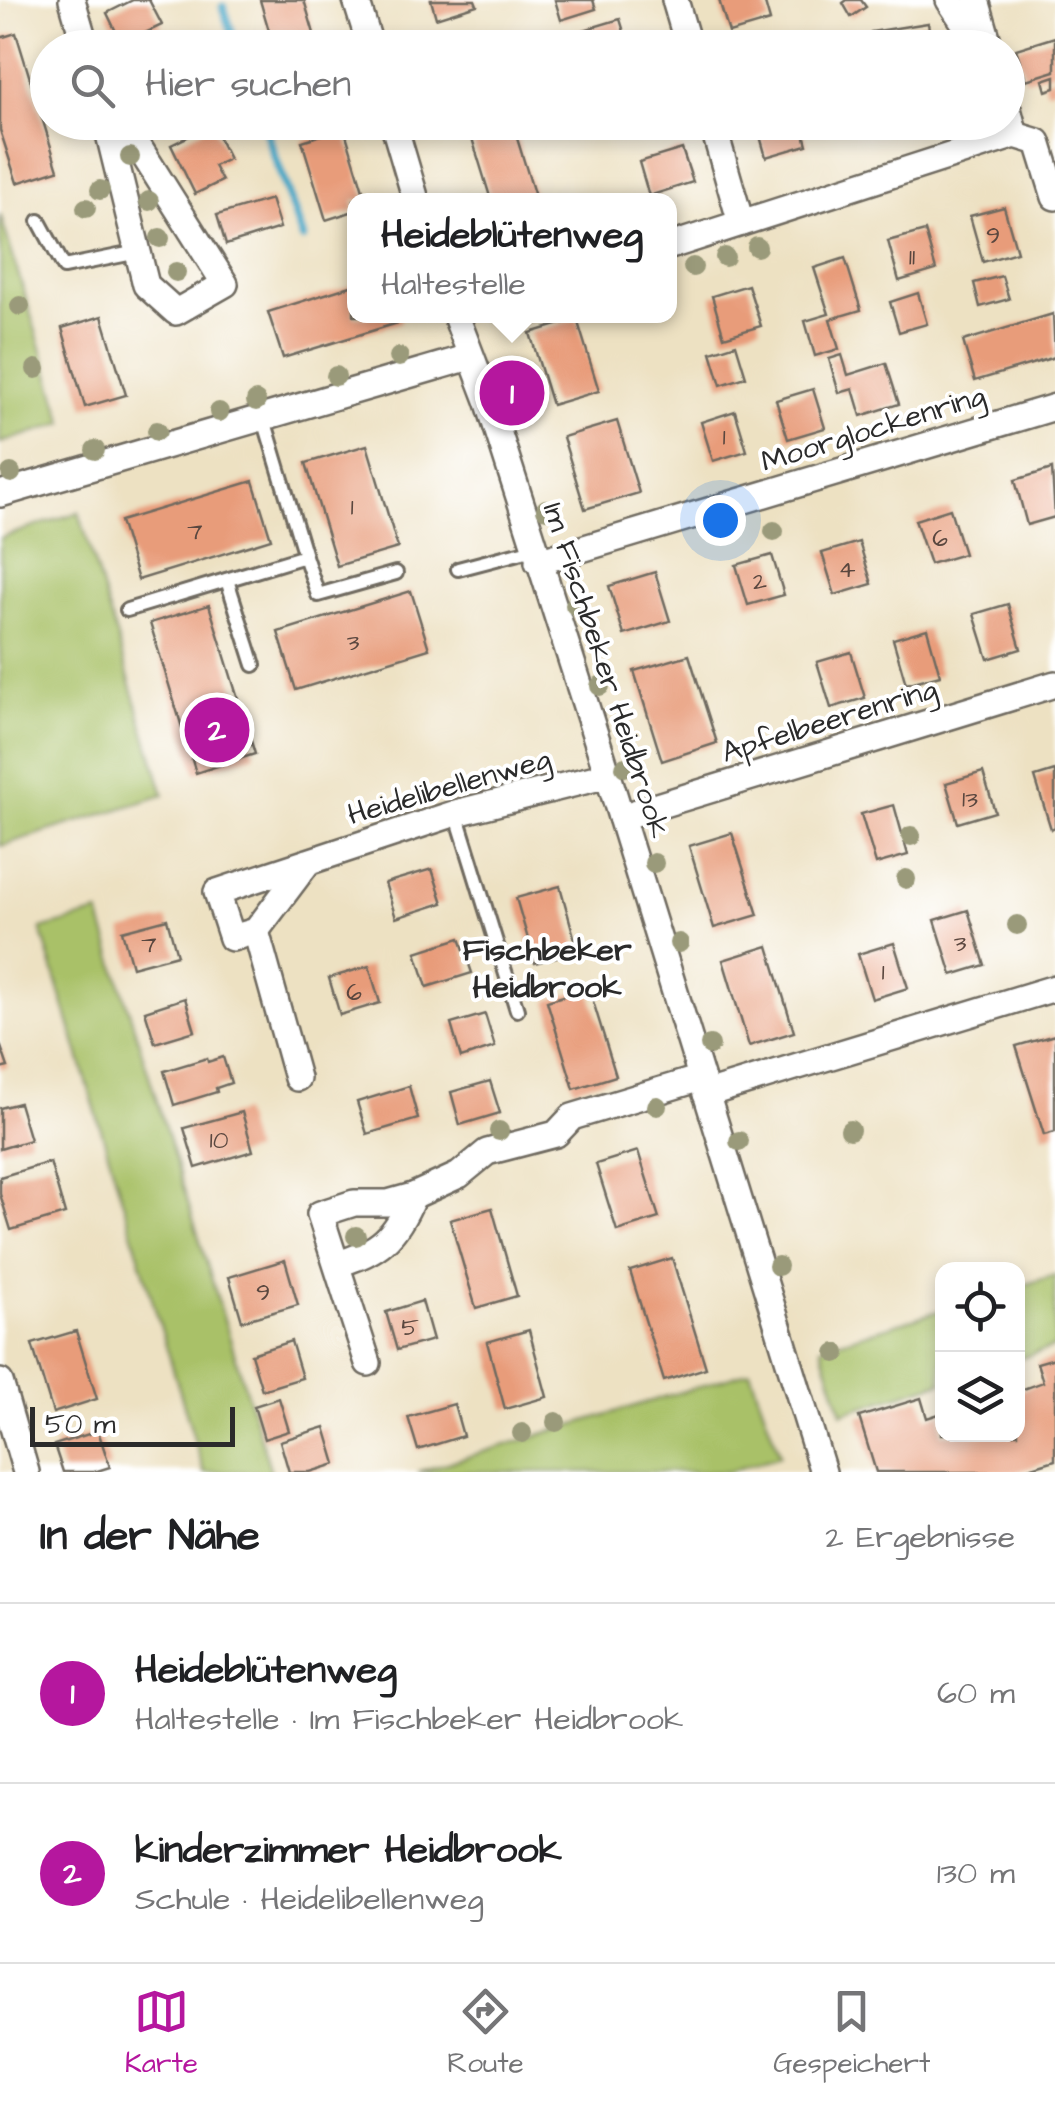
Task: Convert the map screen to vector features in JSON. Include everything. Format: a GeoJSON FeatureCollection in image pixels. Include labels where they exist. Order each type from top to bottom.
{"type":"FeatureCollection","features":[{"type":"Feature","properties":{"kind":"street"},"geometry":{"type":"LineString","coordinates":[[72,0],[81,30]]}},
{"type":"Feature","properties":{"kind":"street"},"geometry":{"type":"LineString","coordinates":[[356,0],[365,30]]}},
{"type":"Feature","properties":{"kind":"street"},"geometry":{"type":"LineString","coordinates":[[675,0],[684,30]]}},
{"type":"Feature","properties":{"kind":"street"},"geometry":{"type":"LineString","coordinates":[[948,0],[968,30]]}},
{"type":"Feature","properties":{"kind":"street"},"geometry":{"type":"LineString","coordinates":[[976,0],[985,30]]}},
{"type":"Feature","properties":{"kind":"street"},"geometry":{"type":"LineString","coordinates":[[677,244],[1036,138],[1055,197]]}},
{"type":"Feature","properties":{"kind":"street"},"geometry":{"type":"LineString","coordinates":[[110,140],[146,285],[176,312],[225,284],[135,140]]}},
{"type":"Feature","properties":{"kind":"street"},"geometry":{"type":"LineString","coordinates":[[398,140],[414,193]]}},
{"type":"Feature","properties":{"kind":"street"},"geometry":{"type":"LineString","coordinates":[[717,140],[741,223]]}},
{"type":"Feature","properties":{"kind":"street","name":"Im Fischbeker Heidbrook"},"geometry":{"type":"LineString","coordinates":[[458,323],[488,400],[608,775],[822,1472]]}},
{"type":"Feature","properties":{"kind":"street"},"geometry":{"type":"LineString","coordinates":[[0,494],[470,357]]}},
{"type":"Feature","properties":{"kind":"street","name":"Moorglockenring"},"geometry":{"type":"LineString","coordinates":[[536,556],[1055,407]]}},
{"type":"Feature","properties":{"kind":"street","name":"Apfelbeerenring"},"geometry":{"type":"LineString","coordinates":[[621,817],[1055,684]]}},
{"type":"Feature","properties":{"kind":"street","name":"Heidelibellenweg"},"geometry":{"type":"LineString","coordinates":[[256,932],[232,938],[217,892],[456,813],[608,775]]}},
{"type":"Feature","properties":{"kind":"street"},"geometry":{"type":"LineString","coordinates":[[297,1078],[256,932],[308,862]]}},
{"type":"Feature","properties":{"kind":"street"},"geometry":{"type":"LineString","coordinates":[[368,1364],[320,1214],[354,1203],[388,1203],[412,1196],[459,1175],[488,1152],[556,1134],[572,1117],[703,1086],[1055,988]]}},
{"type":"Feature","properties":{"kind":"street"},"geometry":{"type":"LineString","coordinates":[[337,1264],[357,1258],[394,1234],[412,1196]]}},
{"type":"Feature","properties":{"kind":"street"},"geometry":{"type":"LineString","coordinates":[[0,1382],[26,1472]]}},
{"type":"Feature","properties":{"kind":"lane"},"geometry":{"type":"LineString","coordinates":[[39,220],[64,267],[138,252]]}},
{"type":"Feature","properties":{"kind":"lane"},"geometry":{"type":"LineString","coordinates":[[262,415],[318,594],[396,573]]}},
{"type":"Feature","properties":{"kind":"lane"},"geometry":{"type":"LineString","coordinates":[[127,610],[305,556]]}},
{"type":"Feature","properties":{"kind":"lane"},"geometry":{"type":"LineString","coordinates":[[458,569],[536,556]]}},
{"type":"Feature","properties":{"kind":"lane"},"geometry":{"type":"LineString","coordinates":[[227,580],[254,665]]}},
{"type":"Feature","properties":{"kind":"lane"},"geometry":{"type":"LineString","coordinates":[[456,813],[517,1010]]}},
{"type":"Feature","properties":{"kind":"green space"},"geometry":{"type":"Polygon","coordinates":[[[0,214],[64,423],[0,443],[0,214]]]}},
{"type":"Feature","properties":{"kind":"green space"},"geometry":{"type":"Polygon","coordinates":[[[79,512],[164,795],[0,846],[0,538],[79,512]]]}},
{"type":"Feature","properties":{"kind":"green space"},"geometry":{"type":"Polygon","coordinates":[[[99,913],[271,1472],[204,1472],[41,929],[99,913]]]}},
{"type":"Feature","properties":{"kind":"green space"},"geometry":{"type":"Polygon","coordinates":[[[1055,1275],[1055,1347],[1025,1357],[1025,1352],[1025,1285],[1055,1275]]]}},
{"type":"Feature","properties":{"kind":"green space"},"geometry":{"type":"Polygon","coordinates":[[[935,1312],[935,1384],[842,1413],[821,1347],[935,1312]]]}},
{"type":"Feature","properties":{"kind":"green space"},"geometry":{"type":"Polygon","coordinates":[[[750,1371],[780,1456],[727,1472],[417,1472],[750,1371]]]}},
{"type":"Feature","properties":{"kind":"building"},"geometry":{"type":"Polygon","coordinates":[[[133,0],[149,0],[162,25],[151,30],[115,30],[107,13],[133,0]]]}},
{"type":"Feature","properties":{"kind":"building"},"geometry":{"type":"Polygon","coordinates":[[[260,0],[304,0],[313,30],[269,30],[260,0]]]}},
{"type":"Feature","properties":{"kind":"building"},"geometry":{"type":"Polygon","coordinates":[[[431,0],[475,0],[477,5],[436,18],[431,0]]]}},
{"type":"Feature","properties":{"kind":"building"},"geometry":{"type":"Polygon","coordinates":[[[555,0],[593,0],[596,9],[561,20],[555,0]]]}},
{"type":"Feature","properties":{"kind":"building"},"geometry":{"type":"Polygon","coordinates":[[[719,0],[764,0],[770,21],[728,30],[719,0]]]}},
{"type":"Feature","properties":{"kind":"building"},"geometry":{"type":"Polygon","coordinates":[[[861,0],[866,7],[851,17],[843,3],[861,0]]]}},
{"type":"Feature","properties":{"kind":"building"},"geometry":{"type":"Polygon","coordinates":[[[620,19],[623,30],[583,30],[620,19]]]}},
{"type":"Feature","properties":{"kind":"building"},"geometry":{"type":"Polygon","coordinates":[[[928,23],[929,30],[884,30],[928,23]]]}},
{"type":"Feature","properties":{"kind":"building"},"geometry":{"type":"Polygon","coordinates":[[[16,33],[30,79],[30,140],[49,140],[58,170],[17,183],[0,130],[0,38],[16,33]]]}},
{"type":"Feature","properties":{"kind":"building"},"geometry":{"type":"Polygon","coordinates":[[[1055,37],[1055,71],[1026,80],[1025,46],[1055,37]]]}},
{"type":"Feature","properties":{"kind":"building"},"geometry":{"type":"Polygon","coordinates":[[[1055,76],[1055,88],[1046,91],[1043,80],[1055,76]]]}},
{"type":"Feature","properties":{"kind":"building"},"geometry":{"type":"Polygon","coordinates":[[[181,140],[220,140],[229,159],[214,166],[222,181],[195,194],[171,145],[181,140]]]}},
{"type":"Feature","properties":{"kind":"building"},"geometry":{"type":"Polygon","coordinates":[[[348,140],[364,193],[347,193],[347,213],[326,220],[302,141],[348,140]]]}},
{"type":"Feature","properties":{"kind":"building"},"geometry":{"type":"Polygon","coordinates":[[[473,140],[518,140],[534,193],[489,193],[473,140]]]}},
{"type":"Feature","properties":{"kind":"building"},"geometry":{"type":"Polygon","coordinates":[[[761,140],[806,140],[807,145],[766,157],[761,140]]]}},
{"type":"Feature","properties":{"kind":"building"},"geometry":{"type":"Polygon","coordinates":[[[682,149],[693,182],[648,193],[639,162],[682,149]]]}},
{"type":"Feature","properties":{"kind":"building"},"geometry":{"type":"Polygon","coordinates":[[[271,199],[280,228],[226,245],[217,215],[271,199]]]}},
{"type":"Feature","properties":{"kind":"building"},"geometry":{"type":"Polygon","coordinates":[[[1004,207],[1017,252],[983,262],[970,216],[1004,207]]]}},
{"type":"Feature","properties":{"kind":"building"},"geometry":{"type":"Polygon","coordinates":[[[925,231],[936,270],[899,281],[888,241],[925,231]]]}},
{"type":"Feature","properties":{"kind":"building"},"geometry":{"type":"Polygon","coordinates":[[[845,258],[861,310],[830,319],[839,349],[815,356],[805,321],[829,314],[814,268],[845,258]]]}},
{"type":"Feature","properties":{"kind":"building"},"geometry":{"type":"Polygon","coordinates":[[[1002,276],[1009,299],[980,307],[974,283],[1002,276]]]}},
{"type":"Feature","properties":{"kind":"building"},"geometry":{"type":"Polygon","coordinates":[[[748,285],[761,326],[724,337],[712,296],[748,285]]]}},
{"type":"Feature","properties":{"kind":"building"},"geometry":{"type":"Polygon","coordinates":[[[347,287],[347,323],[398,323],[283,358],[268,312],[347,287]]]}},
{"type":"Feature","properties":{"kind":"building"},"geometry":{"type":"Polygon","coordinates":[[[918,293],[927,324],[899,332],[890,302],[918,293]]]}},
{"type":"Feature","properties":{"kind":"building"},"geometry":{"type":"Polygon","coordinates":[[[1053,314],[1055,357],[975,381],[963,341],[1053,314]]]}},
{"type":"Feature","properties":{"kind":"building"},"geometry":{"type":"Polygon","coordinates":[[[102,316],[126,395],[85,407],[62,328],[102,316]]]}},
{"type":"Feature","properties":{"kind":"building"},"geometry":{"type":"Polygon","coordinates":[[[578,323],[599,391],[552,405],[530,333],[578,323]]]}},
{"type":"Feature","properties":{"kind":"building"},"geometry":{"type":"Polygon","coordinates":[[[736,344],[746,377],[721,385],[711,352],[736,344]]]}},
{"type":"Feature","properties":{"kind":"building"},"geometry":{"type":"Polygon","coordinates":[[[842,355],[848,375],[886,363],[899,404],[861,416],[853,389],[839,393],[829,359],[842,355]]]}},
{"type":"Feature","properties":{"kind":"building"},"geometry":{"type":"Polygon","coordinates":[[[813,389],[825,428],[788,439],[776,400],[813,389]]]}},
{"type":"Feature","properties":{"kind":"building"},"geometry":{"type":"Polygon","coordinates":[[[735,411],[747,451],[713,461],[701,422],[735,411]]]}},
{"type":"Feature","properties":{"kind":"building"},"geometry":{"type":"Polygon","coordinates":[[[617,421],[639,493],[585,509],[563,437],[617,421]]]}},
{"type":"Feature","properties":{"kind":"building"},"geometry":{"type":"Polygon","coordinates":[[[367,445],[398,548],[337,566],[306,463],[367,445]]]}},
{"type":"Feature","properties":{"kind":"building"},"geometry":{"type":"Polygon","coordinates":[[[1052,469],[1055,517],[1027,525],[1015,480],[1052,469]]]}},
{"type":"Feature","properties":{"kind":"building"},"geometry":{"type":"Polygon","coordinates":[[[253,481],[271,539],[138,580],[120,521],[253,481]]]}},
{"type":"Feature","properties":{"kind":"building"},"geometry":{"type":"Polygon","coordinates":[[[950,509],[964,554],[930,564],[915,520],[950,509]]]}},
{"type":"Feature","properties":{"kind":"building"},"geometry":{"type":"Polygon","coordinates":[[[859,542],[872,584],[835,595],[822,553],[859,542]]]}},
{"type":"Feature","properties":{"kind":"building"},"geometry":{"type":"Polygon","coordinates":[[[772,555],[784,595],[748,605],[736,565],[772,555]]]}},
{"type":"Feature","properties":{"kind":"building"},"geometry":{"type":"Polygon","coordinates":[[[655,572],[670,621],[624,635],[609,586],[655,572]]]}},
{"type":"Feature","properties":{"kind":"building"},"geometry":{"type":"Polygon","coordinates":[[[411,591],[429,649],[296,690],[278,632],[411,591]]]}},
{"type":"Feature","properties":{"kind":"building"},"geometry":{"type":"Polygon","coordinates":[[[1008,604],[1021,649],[988,659],[974,614],[1008,604]]]}},
{"type":"Feature","properties":{"kind":"building"},"geometry":{"type":"Polygon","coordinates":[[[209,605],[255,754],[196,773],[150,623],[209,605]]]}},
{"type":"Feature","properties":{"kind":"building"},"geometry":{"type":"Polygon","coordinates":[[[927,629],[940,675],[906,684],[893,639],[927,629]]]}},
{"type":"Feature","properties":{"kind":"building"},"geometry":{"type":"Polygon","coordinates":[[[851,652],[865,698],[831,708],[817,662],[851,652]]]}},
{"type":"Feature","properties":{"kind":"building"},"geometry":{"type":"Polygon","coordinates":[[[689,655],[717,743],[662,761],[634,671],[689,655]]]}},
{"type":"Feature","properties":{"kind":"building"},"geometry":{"type":"Polygon","coordinates":[[[1055,771],[1055,827],[1051,829],[1035,777],[1055,771]]]}},
{"type":"Feature","properties":{"kind":"building"},"geometry":{"type":"Polygon","coordinates":[[[983,772],[995,812],[958,823],[946,783],[983,772]]]}},
{"type":"Feature","properties":{"kind":"building"},"geometry":{"type":"Polygon","coordinates":[[[894,805],[908,855],[876,864],[861,814],[894,805]]]}},
{"type":"Feature","properties":{"kind":"building"},"geometry":{"type":"Polygon","coordinates":[[[732,833],[758,915],[714,928],[689,846],[732,833]]]}},
{"type":"Feature","properties":{"kind":"building"},"geometry":{"type":"Polygon","coordinates":[[[432,869],[443,903],[396,918],[385,883],[432,869]]]}},
{"type":"Feature","properties":{"kind":"building"},"geometry":{"type":"Polygon","coordinates":[[[560,886],[578,951],[535,963],[516,898],[560,886]]]}},
{"type":"Feature","properties":{"kind":"building"},"geometry":{"type":"Polygon","coordinates":[[[968,910],[985,965],[952,975],[935,920],[968,910]]]}},
{"type":"Feature","properties":{"kind":"building"},"geometry":{"type":"Polygon","coordinates":[[[167,919],[177,955],[132,967],[122,931],[167,919]]]}},
{"type":"Feature","properties":{"kind":"building"},"geometry":{"type":"Polygon","coordinates":[[[460,938],[472,973],[427,987],[416,952],[460,938]]]}},
{"type":"Feature","properties":{"kind":"building"},"geometry":{"type":"Polygon","coordinates":[[[894,943],[908,988],[872,999],[858,954],[894,943]]]}},
{"type":"Feature","properties":{"kind":"building"},"geometry":{"type":"Polygon","coordinates":[[[768,946],[794,1032],[749,1046],[723,960],[768,946]]]}},
{"type":"Feature","properties":{"kind":"building"},"geometry":{"type":"Polygon","coordinates":[[[369,966],[380,1003],[340,1015],[329,978],[369,966]]]}},
{"type":"Feature","properties":{"kind":"building"},"geometry":{"type":"Polygon","coordinates":[[[589,988],[616,1076],[574,1089],[547,1001],[589,988]]]}},
{"type":"Feature","properties":{"kind":"building"},"geometry":{"type":"Polygon","coordinates":[[[185,998],[195,1031],[155,1043],[145,1011],[185,998]]]}},
{"type":"Feature","properties":{"kind":"building"},"geometry":{"type":"Polygon","coordinates":[[[485,1014],[495,1047],[461,1058],[451,1024],[485,1014]]]}},
{"type":"Feature","properties":{"kind":"building"},"geometry":{"type":"Polygon","coordinates":[[[1055,1035],[1055,1132],[1044,1135],[1016,1046],[1055,1035]]]}},
{"type":"Feature","properties":{"kind":"building"},"geometry":{"type":"Polygon","coordinates":[[[0,1044],[8,1067],[0,1069],[0,1044]]]}},
{"type":"Feature","properties":{"kind":"building"},"geometry":{"type":"Polygon","coordinates":[[[223,1057],[231,1083],[216,1088],[217,1092],[174,1105],[164,1071],[223,1057]]]}},
{"type":"Feature","properties":{"kind":"building"},"geometry":{"type":"Polygon","coordinates":[[[490,1081],[500,1113],[460,1125],[451,1092],[490,1081]]]}},
{"type":"Feature","properties":{"kind":"building"},"geometry":{"type":"Polygon","coordinates":[[[409,1086],[418,1119],[367,1134],[357,1102],[409,1086]]]}},
{"type":"Feature","properties":{"kind":"building"},"geometry":{"type":"Polygon","coordinates":[[[19,1103],[30,1140],[0,1149],[0,1108],[19,1103]]]}},
{"type":"Feature","properties":{"kind":"building"},"geometry":{"type":"Polygon","coordinates":[[[242,1112],[253,1151],[196,1168],[184,1128],[242,1112]]]}},
{"type":"Feature","properties":{"kind":"building"},"geometry":{"type":"Polygon","coordinates":[[[638,1151],[659,1218],[617,1231],[596,1164],[638,1151]]]}},
{"type":"Feature","properties":{"kind":"building"},"geometry":{"type":"Polygon","coordinates":[[[50,1162],[65,1214],[11,1230],[0,1194],[0,1177],[50,1162]]]}},
{"type":"Feature","properties":{"kind":"building"},"geometry":{"type":"Polygon","coordinates":[[[492,1208],[517,1296],[476,1308],[450,1220],[492,1208]]]}},
{"type":"Feature","properties":{"kind":"building"},"geometry":{"type":"Polygon","coordinates":[[[672,1258],[706,1368],[664,1381],[630,1271],[672,1258]]]}},
{"type":"Feature","properties":{"kind":"building"},"geometry":{"type":"Polygon","coordinates":[[[285,1260],[298,1305],[242,1321],[229,1277],[285,1260]]]}},
{"type":"Feature","properties":{"kind":"building"},"geometry":{"type":"Polygon","coordinates":[[[422,1301],[433,1340],[397,1350],[386,1312],[422,1301]]]}},
{"type":"Feature","properties":{"kind":"building"},"geometry":{"type":"Polygon","coordinates":[[[529,1330],[547,1397],[505,1409],[487,1342],[529,1330]]]}},
{"type":"Feature","properties":{"kind":"building"},"geometry":{"type":"Polygon","coordinates":[[[76,1331],[97,1399],[53,1413],[32,1344],[76,1331]]]}},
{"type":"Feature","properties":{"kind":"building"},"geometry":{"type":"Polygon","coordinates":[[[291,1341],[302,1378],[262,1390],[251,1354],[291,1341]]]}},
{"type":"Feature","properties":{"kind":"building"},"geometry":{"type":"Polygon","coordinates":[[[1055,1358],[1055,1460],[1016,1472],[876,1472],[859,1417],[921,1398],[927,1418],[935,1415],[935,1442],[1025,1442],[1025,1388],[1043,1382],[1037,1363],[1055,1358]]]}},
{"type":"Feature","properties":{"kind":"building"},"geometry":{"type":"Polygon","coordinates":[[[279,1398],[289,1431],[264,1439],[254,1406],[279,1398]]]}},
{"type":"Feature","properties":{"kind":"building"},"geometry":{"type":"Polygon","coordinates":[[[454,1404],[463,1436],[418,1450],[408,1417],[454,1404]]]}},
{"type":"Feature","properties":{"kind":"building"},"geometry":{"type":"Polygon","coordinates":[[[325,1427],[336,1464],[310,1472],[289,1472],[280,1441],[325,1427]]]}},
{"type":"Feature","properties":{"kind":"building"},"geometry":{"type":"Polygon","coordinates":[[[98,1431],[110,1467],[94,1472],[63,1472],[54,1445],[98,1431]]]}},
{"type":"Feature","properties":{"kind":"waterway"},"geometry":{"type":"LineString","coordinates":[[223,7],[231,30]]}},
{"type":"Feature","properties":{"kind":"waterway"},"geometry":{"type":"LineString","coordinates":[[269,140],[303,238]]}},
{"type":"Feature","properties":{"kind":"place","name":"Heideblütenweg"},"geometry":{"type":"Point","coordinates":[512,393]}},
{"type":"Feature","properties":{"kind":"place","name":"kinderzimmer Heidbrook"},"geometry":{"type":"Point","coordinates":[217,730]}},
{"type":"Feature","properties":{"kind":"district","name":"Fischbeker Heidbrook"},"geometry":{"type":"Point","coordinates":[547,968]}}]}
